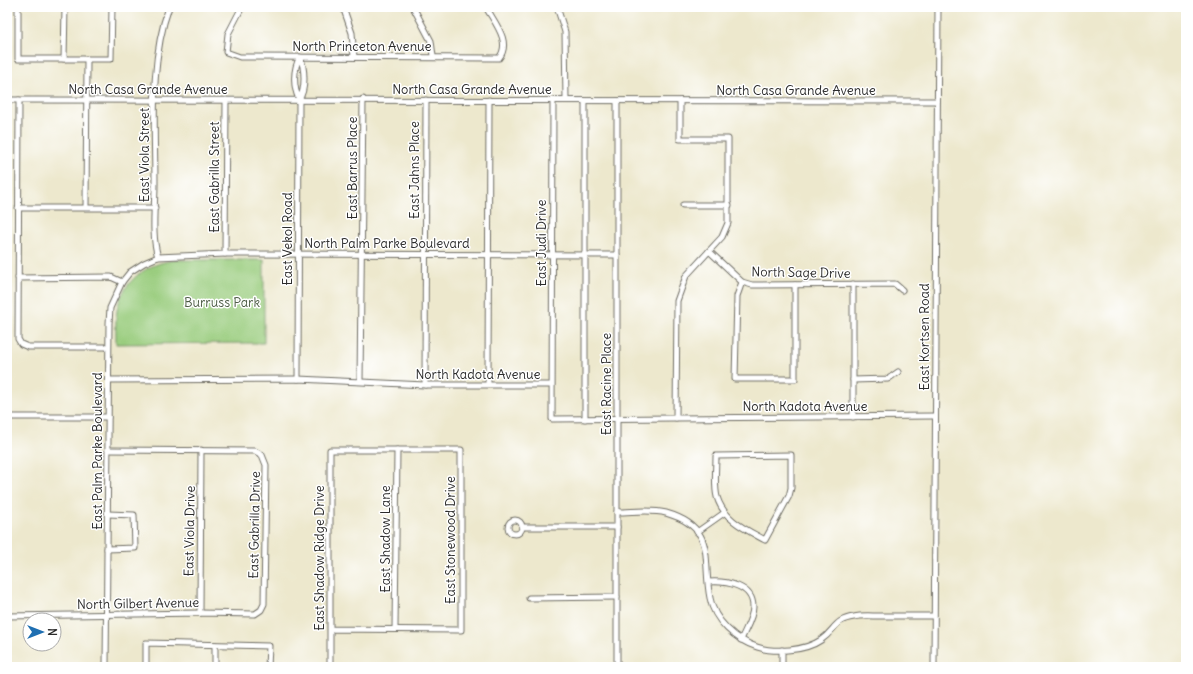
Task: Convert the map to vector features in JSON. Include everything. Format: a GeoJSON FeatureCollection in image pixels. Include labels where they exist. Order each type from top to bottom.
{"type":"FeatureCollection","features":[{"type":"Feature","properties":{"kind":"street"},"geometry":{"type":"LineString","coordinates":[[18,7],[18,59],[111,59],[112,7]]}},
{"type":"Feature","properties":{"kind":"street"},"geometry":{"type":"LineString","coordinates":[[64,59],[65,7]]}},
{"type":"Feature","properties":{"kind":"street","name":"East Viola Street"},"geometry":{"type":"LineString","coordinates":[[158,257],[156,250],[155,208],[158,50],[162,27],[169,7]]}},
{"type":"Feature","properties":{"kind":"street","name":"North Princeton Avenue"},"geometry":{"type":"LineString","coordinates":[[242,7],[228,34],[226,52],[240,57],[432,56],[499,58],[503,52],[505,42],[486,7]]}},
{"type":"Feature","properties":{"kind":"street"},"geometry":{"type":"LineString","coordinates":[[343,7],[352,33],[354,57]]}},
{"type":"Feature","properties":{"kind":"street"},"geometry":{"type":"LineString","coordinates":[[413,7],[431,41],[432,56]]}},
{"type":"Feature","properties":{"kind":"street"},"geometry":{"type":"LineString","coordinates":[[557,7],[565,32],[566,100]]}},
{"type":"Feature","properties":{"kind":"street","name":"East Kortsen Road"},"geometry":{"type":"LineString","coordinates":[[934,667],[934,416],[938,7]]}},
{"type":"Feature","properties":{"kind":"street","name":"East Vekol Road"},"geometry":{"type":"LineString","coordinates":[[298,379],[299,100],[302,94],[303,64],[300,57]]}},
{"type":"Feature","properties":{"kind":"street"},"geometry":{"type":"LineString","coordinates":[[86,207],[87,59]]}},
{"type":"Feature","properties":{"kind":"street","name":"North Casa Grande Avenue"},"geometry":{"type":"LineString","coordinates":[[7,100],[363,99],[585,101],[937,101]]}},
{"type":"Feature","properties":{"kind":"street","name":"East Barrus Place"},"geometry":{"type":"LineString","coordinates":[[360,381],[363,99]]}},
{"type":"Feature","properties":{"kind":"street"},"geometry":{"type":"LineString","coordinates":[[18,100],[18,339],[21,344],[28,347],[108,347]]}},
{"type":"Feature","properties":{"kind":"street","name":"East Gabrilla Street"},"geometry":{"type":"LineString","coordinates":[[225,254],[226,100]]}},
{"type":"Feature","properties":{"kind":"street","name":"East Jahns Place"},"geometry":{"type":"LineString","coordinates":[[425,385],[426,100]]}},
{"type":"Feature","properties":{"kind":"street"},"geometry":{"type":"LineString","coordinates":[[488,384],[489,100]]}},
{"type":"Feature","properties":{"kind":"street","name":"East Judi Drive"},"geometry":{"type":"LineString","coordinates":[[551,385],[553,100]]}},
{"type":"Feature","properties":{"kind":"street"},"geometry":{"type":"LineString","coordinates":[[585,101],[585,419]]}},
{"type":"Feature","properties":{"kind":"street","name":"East Racine Place"},"geometry":{"type":"LineString","coordinates":[[617,101],[617,667]]}},
{"type":"Feature","properties":{"kind":"street"},"geometry":{"type":"LineString","coordinates":[[676,418],[677,301],[686,276],[722,237],[728,223],[729,205],[728,139],[680,139],[680,101]]}},
{"type":"Feature","properties":{"kind":"street"},"geometry":{"type":"LineString","coordinates":[[684,205],[729,205]]}},
{"type":"Feature","properties":{"kind":"street"},"geometry":{"type":"LineString","coordinates":[[18,208],[155,208]]}},
{"type":"Feature","properties":{"kind":"street","name":"North Sage Drive"},"geometry":{"type":"LineString","coordinates":[[709,250],[742,282],[752,285],[895,284],[902,290]]}},
{"type":"Feature","properties":{"kind":"street","name":"North Palm Parke Boulevard"},"geometry":{"type":"LineString","coordinates":[[158,257],[225,254],[617,255]]}},
{"type":"Feature","properties":{"kind":"street","name":"East Palm Parke Boulevard"},"geometry":{"type":"LineString","coordinates":[[106,667],[109,380],[108,347],[110,308],[122,282],[130,272],[144,263],[158,257]]}},
{"type":"Feature","properties":{"kind":"street"},"geometry":{"type":"LineString","coordinates":[[18,278],[111,277],[122,282]]}},
{"type":"Feature","properties":{"kind":"street"},"geometry":{"type":"LineString","coordinates":[[742,282],[737,296],[735,379],[796,379],[795,285]]}},
{"type":"Feature","properties":{"kind":"street"},"geometry":{"type":"LineString","coordinates":[[853,284],[853,417]]}},
{"type":"Feature","properties":{"kind":"street"},"geometry":{"type":"LineString","coordinates":[[853,380],[888,379],[898,372]]}},
{"type":"Feature","properties":{"kind":"street","name":"North Kadota Avenue"},"geometry":{"type":"LineString","coordinates":[[109,380],[298,379],[360,381],[378,384],[551,385],[552,419],[934,416]]}},
{"type":"Feature","properties":{"kind":"street"},"geometry":{"type":"LineString","coordinates":[[7,417],[108,417]]}},
{"type":"Feature","properties":{"kind":"street"},"geometry":{"type":"LineString","coordinates":[[108,450],[201,450]]}},
{"type":"Feature","properties":{"kind":"street","name":"East Gabrilla Drive"},"geometry":{"type":"LineString","coordinates":[[201,450],[255,451],[262,455],[266,465],[264,604]]}},
{"type":"Feature","properties":{"kind":"street","name":"East Viola Drive"},"geometry":{"type":"LineString","coordinates":[[200,613],[201,450]]}},
{"type":"Feature","properties":{"kind":"street","name":"East Shadow Ridge Drive"},"geometry":{"type":"LineString","coordinates":[[330,667],[330,450],[397,450]]}},
{"type":"Feature","properties":{"kind":"street","name":"East Stonewood Drive"},"geometry":{"type":"LineString","coordinates":[[395,629],[461,630],[461,450],[397,450]]}},
{"type":"Feature","properties":{"kind":"street","name":"East Shadow Lane"},"geometry":{"type":"LineString","coordinates":[[395,629],[397,450]]}},
{"type":"Feature","properties":{"kind":"street"},"geometry":{"type":"LineString","coordinates":[[791,455],[791,488],[789,496],[765,540],[739,526],[724,513],[717,496],[716,456],[791,455]]}},
{"type":"Feature","properties":{"kind":"street"},"geometry":{"type":"LineString","coordinates":[[617,512],[664,513],[678,518],[698,532],[708,554],[708,582],[710,600],[718,617],[741,640],[758,647],[782,650],[804,649],[822,640],[840,621],[855,616],[933,616]]}},
{"type":"Feature","properties":{"kind":"street"},"geometry":{"type":"LineString","coordinates":[[698,532],[724,513]]}},
{"type":"Feature","properties":{"kind":"street"},"geometry":{"type":"LineString","coordinates":[[107,549],[135,548],[134,515],[108,514]]}},
{"type":"Feature","properties":{"kind":"street"},"geometry":{"type":"LineString","coordinates":[[522,527],[617,527]]}},
{"type":"Feature","properties":{"kind":"street"},"geometry":{"type":"LineString","coordinates":[[708,582],[733,584],[748,592],[752,599],[753,608],[741,640]]}},
{"type":"Feature","properties":{"kind":"street"},"geometry":{"type":"LineString","coordinates":[[528,598],[617,597]]}},
{"type":"Feature","properties":{"kind":"street","name":"North Gilbert Avenue"},"geometry":{"type":"LineString","coordinates":[[7,616],[200,613],[255,614],[261,610],[264,604]]}},
{"type":"Feature","properties":{"kind":"street"},"geometry":{"type":"LineString","coordinates":[[330,629],[395,629]]}},
{"type":"Feature","properties":{"kind":"street"},"geometry":{"type":"LineString","coordinates":[[146,667],[146,643],[268,646],[268,667]]}},
{"type":"Feature","properties":{"kind":"street"},"geometry":{"type":"LineString","coordinates":[[215,645],[215,667]]}},
{"type":"Feature","properties":{"kind":"street"},"geometry":{"type":"LineString","coordinates":[[782,650],[782,667]]}},
{"type":"Feature","properties":{"kind":"green space","name":"Burruss Park"},"geometry":{"type":"Polygon","coordinates":[[[175,260],[264,260],[264,343],[116,344],[117,310],[124,290],[137,275],[146,269],[175,260]]]}}]}
